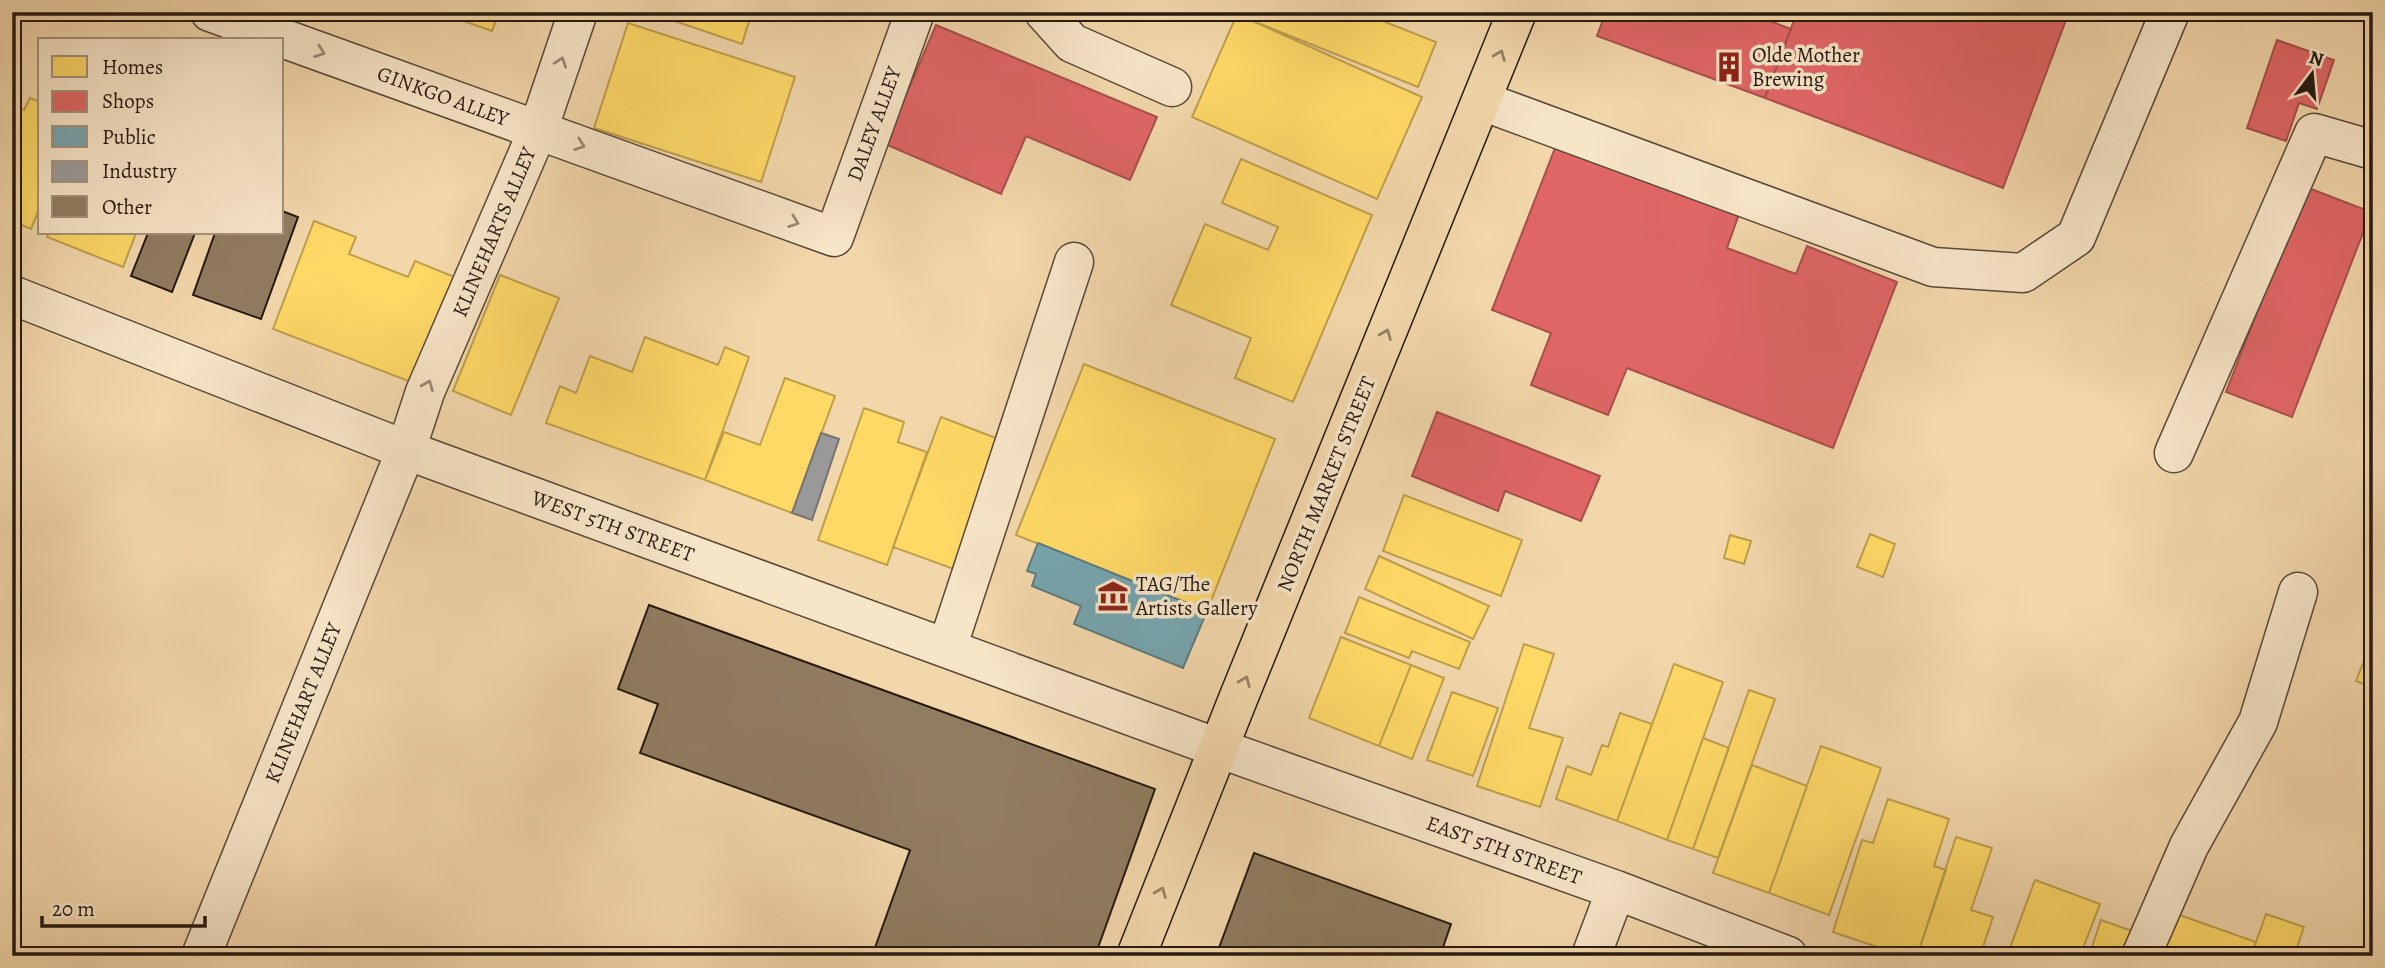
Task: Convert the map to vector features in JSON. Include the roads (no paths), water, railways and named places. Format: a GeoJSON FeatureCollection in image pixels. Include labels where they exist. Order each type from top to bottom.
{"type":"FeatureCollection","features":[{"type":"Feature","properties":{"kind":"main road","name":"NORTH MARKET STREET"},"geometry":{"type":"LineString","coordinates":[[1136,956],[1517,12]]}},
{"type":"Feature","properties":{"kind":"street","name":"GINKGO ALLEY"},"geometry":{"type":"LineString","coordinates":[[210,12],[282,38]]}},
{"type":"Feature","properties":{"kind":"street","name":"KLINEHARTS ALLEY"},"geometry":{"type":"LineString","coordinates":[[405,450],[425,391],[538,130],[578,12]]}},
{"type":"Feature","properties":{"kind":"street","name":"DALEY ALLEY"},"geometry":{"type":"LineString","coordinates":[[834,237],[915,12]]}},
{"type":"Feature","properties":{"kind":"street"},"geometry":{"type":"LineString","coordinates":[[1044,12],[1072,43],[1172,87]]}},
{"type":"Feature","properties":{"kind":"street"},"geometry":{"type":"LineString","coordinates":[[1482,100],[1933,267],[2023,273],[2076,237],[2170,12]]}},
{"type":"Feature","properties":{"kind":"street","name":"GINKGO ALLEY"},"geometry":{"type":"LineString","coordinates":[[284,39],[834,237]]}},
{"type":"Feature","properties":{"kind":"street"},"geometry":{"type":"LineString","coordinates":[[2174,453],[2314,133],[2373,150]]}},
{"type":"Feature","properties":{"kind":"street"},"geometry":{"type":"LineString","coordinates":[[947,648],[1074,262]]}},
{"type":"Feature","properties":{"kind":"street","name":"WEST 5TH STREET"},"geometry":{"type":"LineString","coordinates":[[12,295],[405,450],[1218,748]]}},
{"type":"Feature","properties":{"kind":"street","name":"KLINEHART ALLEY"},"geometry":{"type":"LineString","coordinates":[[201,956],[405,450]]}},
{"type":"Feature","properties":{"kind":"street"},"geometry":{"type":"LineString","coordinates":[[2141,956],[2189,846],[2258,722],[2298,592]]}},
{"type":"Feature","properties":{"kind":"street","name":"EAST 5TH STREET"},"geometry":{"type":"LineString","coordinates":[[1218,748],[1616,890],[1788,956]]}},
{"type":"Feature","properties":{"kind":"street"},"geometry":{"type":"LineString","coordinates":[[1591,956],[1616,890]]}},
{"type":"Feature","properties":{"kind":"place","name":"Olde Mother Brewing"},"geometry":{"type":"Point","coordinates":[1729,67]}},
{"type":"Feature","properties":{"kind":"place","name":"TAG/The Artists Gallery"},"geometry":{"type":"Point","coordinates":[1113,596]}}]}
